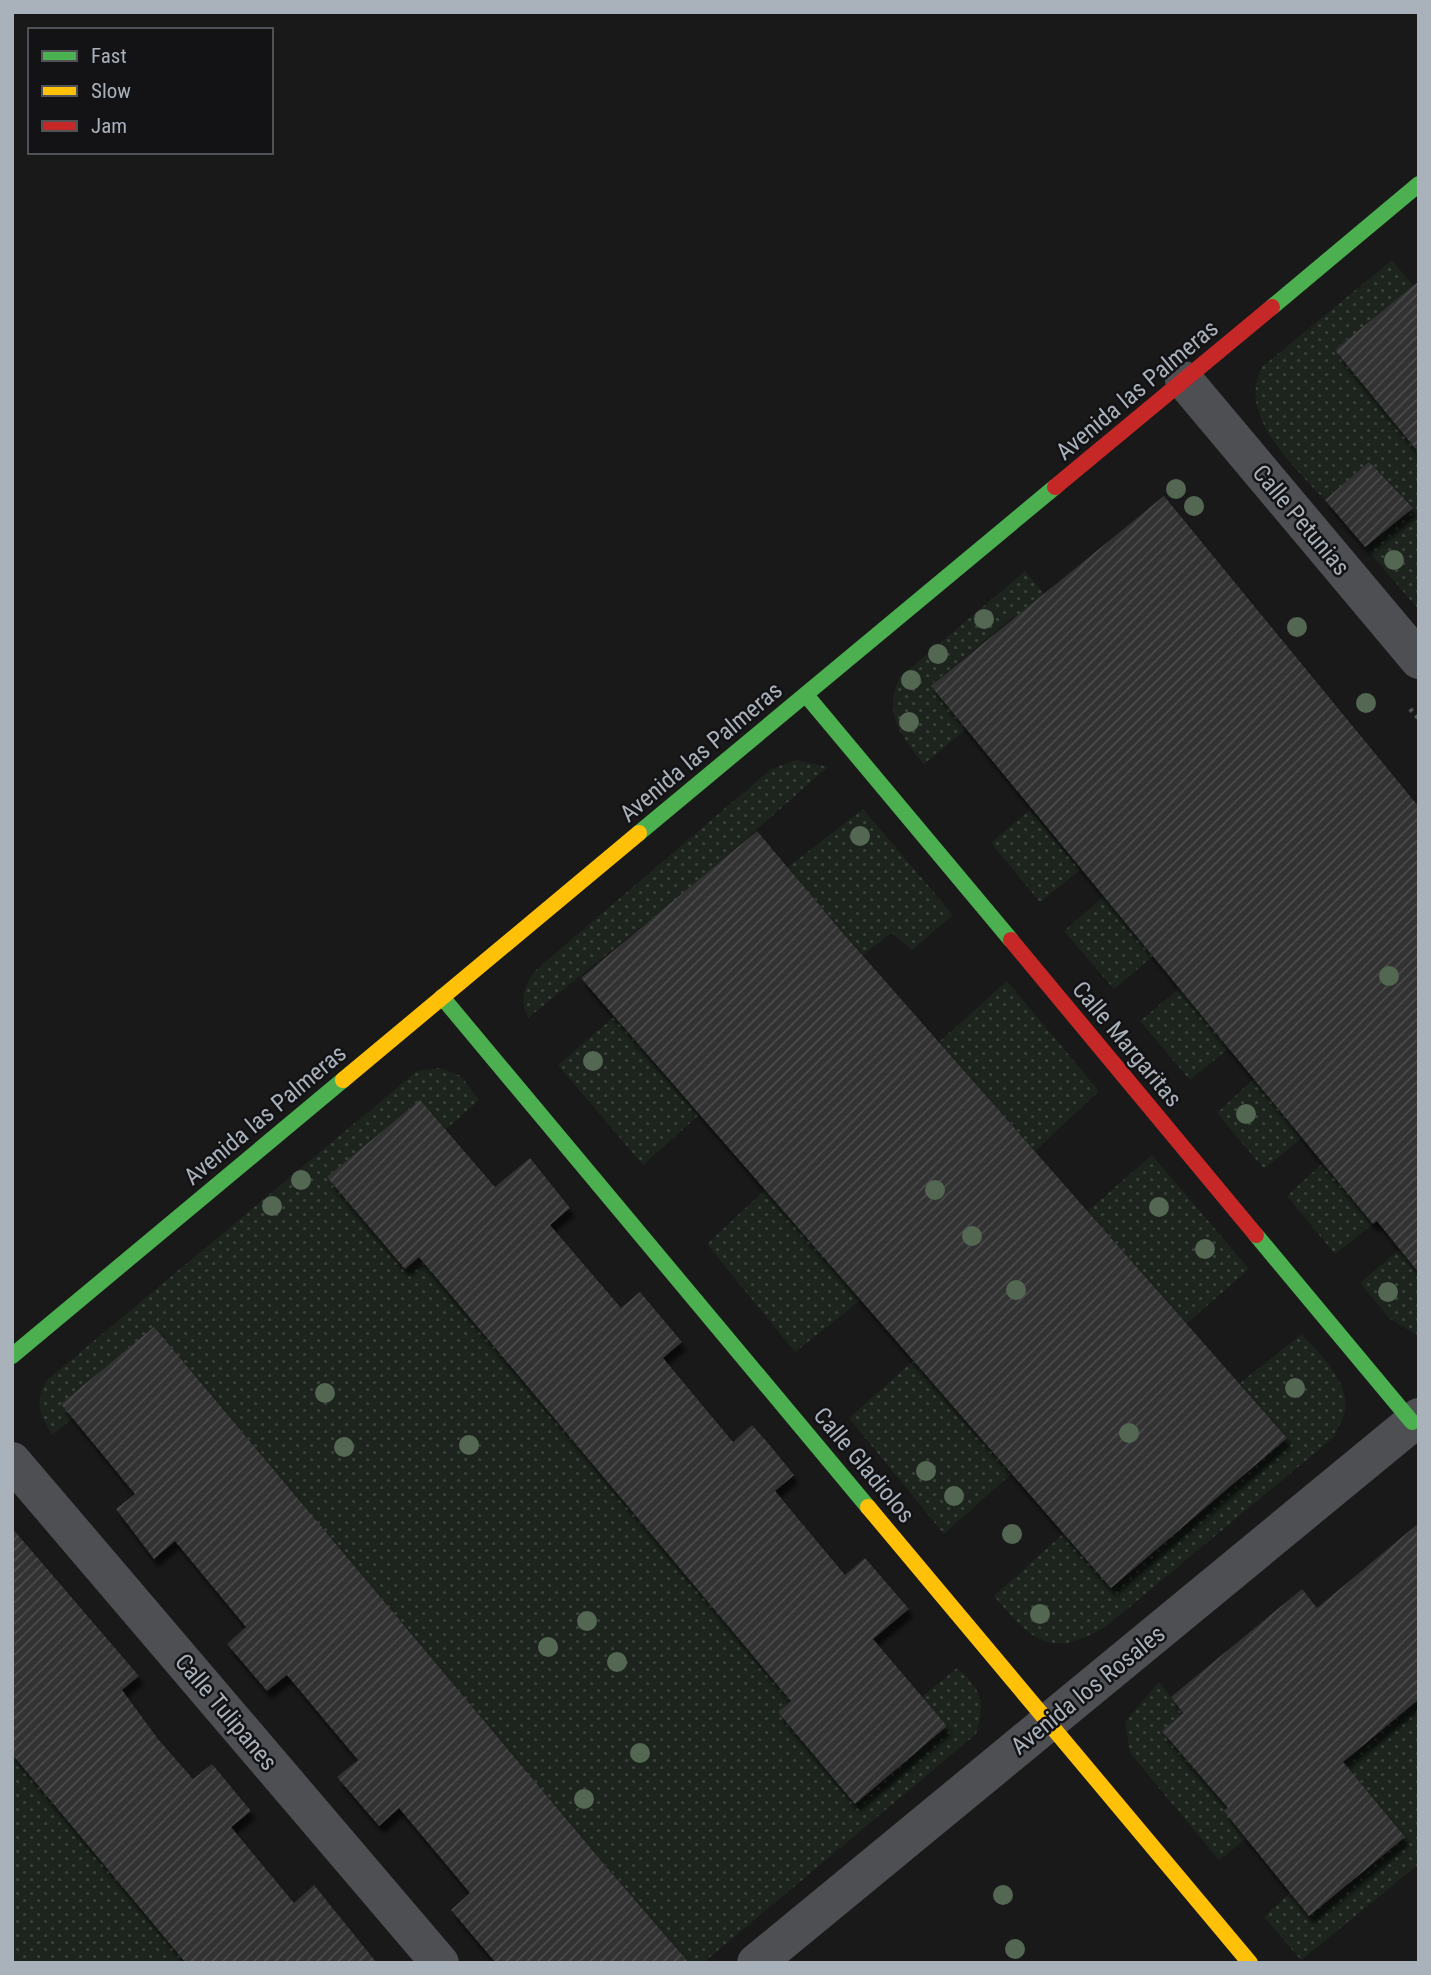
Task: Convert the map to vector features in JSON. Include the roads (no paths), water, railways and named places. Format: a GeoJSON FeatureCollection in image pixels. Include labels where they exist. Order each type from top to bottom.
{"type":"FeatureCollection","features":[{"type":"Feature","properties":{"kind":"street","name":"Avenida las Palmeras"},"geometry":{"type":"LineString","coordinates":[[12,1356],[1419,184]]}},
{"type":"Feature","properties":{"kind":"street","name":"Calle Petunias"},"geometry":{"type":"LineString","coordinates":[[1184,380],[1419,660]]}},
{"type":"Feature","properties":{"kind":"street","name":"Calle Margaritas"},"geometry":{"type":"LineString","coordinates":[[806,695],[1416,1420]]}},
{"type":"Feature","properties":{"kind":"street","name":"Calle Gladiolos"},"geometry":{"type":"LineString","coordinates":[[442,997],[1250,1963]]}},
{"type":"Feature","properties":{"kind":"street","name":"Avenida los Rosales"},"geometry":{"type":"LineString","coordinates":[[756,1963],[1416,1420]]}},
{"type":"Feature","properties":{"kind":"street","name":"Calle Tulipanes"},"geometry":{"type":"LineString","coordinates":[[12,1461],[440,1963]]}}]}
